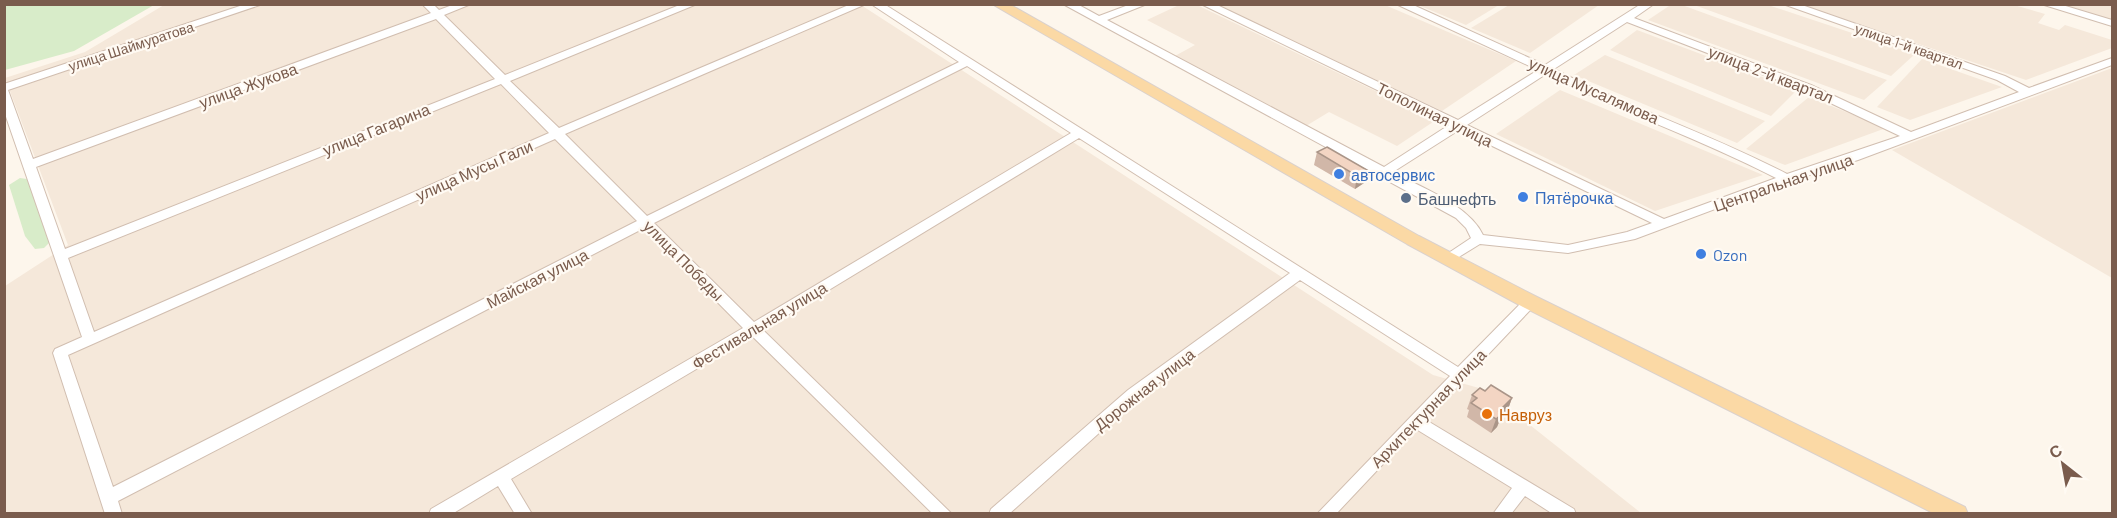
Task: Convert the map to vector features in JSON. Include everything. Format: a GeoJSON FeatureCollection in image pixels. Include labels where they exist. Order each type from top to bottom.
{"type":"FeatureCollection","features":[{"type":"Feature","properties":{"kind":"main road"},"geometry":{"type":"LineString","coordinates":[[998,4],[1449,259],[1530,302],[1956,513]]}},
{"type":"Feature","properties":{"kind":"street","name":"улица Шаймуратова"},"geometry":{"type":"LineString","coordinates":[[4,88],[258,4]]}},
{"type":"Feature","properties":{"kind":"street","name":"улица Победы"},"geometry":{"type":"LineString","coordinates":[[427,4],[753,329],[944,513]]}},
{"type":"Feature","properties":{"kind":"street","name":"улица Жукова"},"geometry":{"type":"LineString","coordinates":[[29,165],[466,4]]}},
{"type":"Feature","properties":{"kind":"street","name":"улица Гагарина"},"geometry":{"type":"LineString","coordinates":[[61,256],[692,4]]}},
{"type":"Feature","properties":{"kind":"street","name":"улица Мусы Гали"},"geometry":{"type":"LineString","coordinates":[[111,506],[60,353],[558,133],[861,4]]}},
{"type":"Feature","properties":{"kind":"street"},"geometry":{"type":"LineString","coordinates":[[876,4],[1460,375]]}},
{"type":"Feature","properties":{"kind":"street"},"geometry":{"type":"LineString","coordinates":[[1068,4],[1461,215],[1472,226],[1478,239],[1449,259]]}},
{"type":"Feature","properties":{"kind":"street"},"geometry":{"type":"LineString","coordinates":[[1098,20],[1142,4]]}},
{"type":"Feature","properties":{"kind":"street","name":"Тополиная улица"},"geometry":{"type":"LineString","coordinates":[[1206,4],[1664,224]]}},
{"type":"Feature","properties":{"kind":"street","name":"улица Мусалямова"},"geometry":{"type":"LineString","coordinates":[[1401,4],[1546,69],[1578,86],[1736,152],[1786,178]]}},
{"type":"Feature","properties":{"kind":"street"},"geometry":{"type":"LineString","coordinates":[[1384,172],[1629,19],[1649,4]]}},
{"type":"Feature","properties":{"kind":"street","name":"улица 1-й квартал"},"geometry":{"type":"LineString","coordinates":[[1788,4],[2001,78],[2028,92]]}},
{"type":"Feature","properties":{"kind":"street"},"geometry":{"type":"LineString","coordinates":[[2046,4],[2112,23]]}},
{"type":"Feature","properties":{"kind":"street","name":"улица 2-й квартал"},"geometry":{"type":"LineString","coordinates":[[1629,19],[1798,84],[1871,115],[1910,136]]}},
{"type":"Feature","properties":{"kind":"street","name":"Центральная улица"},"geometry":{"type":"LineString","coordinates":[[1478,239],[1568,249],[1630,236],[2112,61]]}},
{"type":"Feature","properties":{"kind":"street","name":"Майская улица"},"geometry":{"type":"LineString","coordinates":[[111,506],[646,222],[967,62]]}},
{"type":"Feature","properties":{"kind":"street"},"geometry":{"type":"LineString","coordinates":[[4,93],[90,340]]}},
{"type":"Feature","properties":{"kind":"street","name":"Фестивальная улица"},"geometry":{"type":"LineString","coordinates":[[437,513],[753,329],[1078,134]]}},
{"type":"Feature","properties":{"kind":"street","name":"Дорожная улица"},"geometry":{"type":"LineString","coordinates":[[997,513],[1133,394],[1298,274]]}},
{"type":"Feature","properties":{"kind":"street","name":"Архитектурная улица"},"geometry":{"type":"LineString","coordinates":[[1325,513],[1530,302]]}},
{"type":"Feature","properties":{"kind":"street"},"geometry":{"type":"LineString","coordinates":[[1415,421],[1568,513]]}},
{"type":"Feature","properties":{"kind":"street"},"geometry":{"type":"LineString","coordinates":[[501,477],[524,513]]}},
{"type":"Feature","properties":{"kind":"street"},"geometry":{"type":"LineString","coordinates":[[1501,513],[1524,486]]}},
{"type":"Feature","properties":{"kind":"shaded area"},"geometry":{"type":"Polygon","coordinates":[[[1499,4],[1466,25],[1418,5],[1499,4]]]}},
{"type":"Feature","properties":{"kind":"shaded area"},"geometry":{"type":"Polygon","coordinates":[[[1672,4],[1682,5],[1887,80],[1864,100],[1648,20],[1672,4]]]}},
{"type":"Feature","properties":{"kind":"shaded area"},"geometry":{"type":"Polygon","coordinates":[[[164,5],[861,5],[1433,375],[1486,390],[1641,513],[5,513],[5,286],[68,245],[5,78],[85,52],[164,5]]]}},
{"type":"Feature","properties":{"kind":"shaded area"},"geometry":{"type":"Polygon","coordinates":[[[1179,5],[1197,5],[1436,120],[1397,146],[1329,112],[1306,126],[1173,57],[1195,45],[1147,20],[1179,5]]]}},
{"type":"Feature","properties":{"kind":"shaded area"},"geometry":{"type":"Polygon","coordinates":[[[1217,5],[1385,5],[1516,61],[1442,111],[1217,5]]]}},
{"type":"Feature","properties":{"kind":"shaded area"},"geometry":{"type":"Polygon","coordinates":[[[1509,5],[1599,5],[1530,53],[1471,28],[1509,5]]]}},
{"type":"Feature","properties":{"kind":"shaded area"},"geometry":{"type":"Polygon","coordinates":[[[1694,5],[1768,5],[1915,54],[1891,76],[1694,5]]]}},
{"type":"Feature","properties":{"kind":"shaded area"},"geometry":{"type":"Polygon","coordinates":[[[1802,5],[2014,5],[2045,14],[2038,23],[2059,30],[2065,25],[2112,40],[2112,48],[2026,80],[1802,5]]]}},
{"type":"Feature","properties":{"kind":"shaded area"},"geometry":{"type":"Polygon","coordinates":[[[2061,5],[2112,5],[2112,20],[2061,5]]]}},
{"type":"Feature","properties":{"kind":"shaded area"},"geometry":{"type":"Polygon","coordinates":[[[1637,30],[1797,90],[1771,116],[1610,50],[1637,30]]]}},
{"type":"Feature","properties":{"kind":"shaded area"},"geometry":{"type":"Polygon","coordinates":[[[1605,55],[1765,121],[1737,143],[1574,75],[1605,55]]]}},
{"type":"Feature","properties":{"kind":"shaded area"},"geometry":{"type":"Polygon","coordinates":[[[1922,59],[2002,87],[1910,120],[1877,107],[1922,59]]]}},
{"type":"Feature","properties":{"kind":"shaded area"},"geometry":{"type":"Polygon","coordinates":[[[2112,68],[2112,278],[1892,150],[2112,68]]]}},
{"type":"Feature","properties":{"kind":"shaded area"},"geometry":{"type":"Polygon","coordinates":[[[1560,90],[1763,175],[1655,211],[1496,134],[1560,90]]]}},
{"type":"Feature","properties":{"kind":"shaded area"},"geometry":{"type":"Polygon","coordinates":[[[1809,97],[1886,128],[1785,165],[1746,149],[1809,97]]]}},
{"type":"Feature","properties":{"kind":"green space"},"geometry":{"type":"Polygon","coordinates":[[[5,4],[154,5],[74,51],[5,70],[5,4]]]}},
{"type":"Feature","properties":{"kind":"green space"},"geometry":{"type":"Polygon","coordinates":[[[20,178],[27,179],[50,242],[44,248],[35,249],[25,236],[9,185],[20,178]]]}},
{"type":"Feature","properties":{"kind":"building"},"geometry":{"type":"Polygon","coordinates":[[[1327,147],[1367,170],[1357,176],[1317,152],[1327,147]]]}},
{"type":"Feature","properties":{"kind":"building"},"geometry":{"type":"Polygon","coordinates":[[[1491,385],[1512,398],[1499,411],[1503,413],[1496,419],[1471,403],[1477,398],[1472,395],[1480,388],[1485,391],[1491,385]]]}},
{"type":"Feature","properties":{"kind":"place","name":"автосервис"},"geometry":{"type":"Point","coordinates":[1339,174]}},
{"type":"Feature","properties":{"kind":"place","name":"Пятёрочка"},"geometry":{"type":"Point","coordinates":[1523,197]}},
{"type":"Feature","properties":{"kind":"place","name":"Башнефть"},"geometry":{"type":"Point","coordinates":[1406,198]}},
{"type":"Feature","properties":{"kind":"place","name":"Ozon"},"geometry":{"type":"Point","coordinates":[1701,254]}},
{"type":"Feature","properties":{"kind":"place","name":"Навруз"},"geometry":{"type":"Point","coordinates":[1487,414]}}]}
